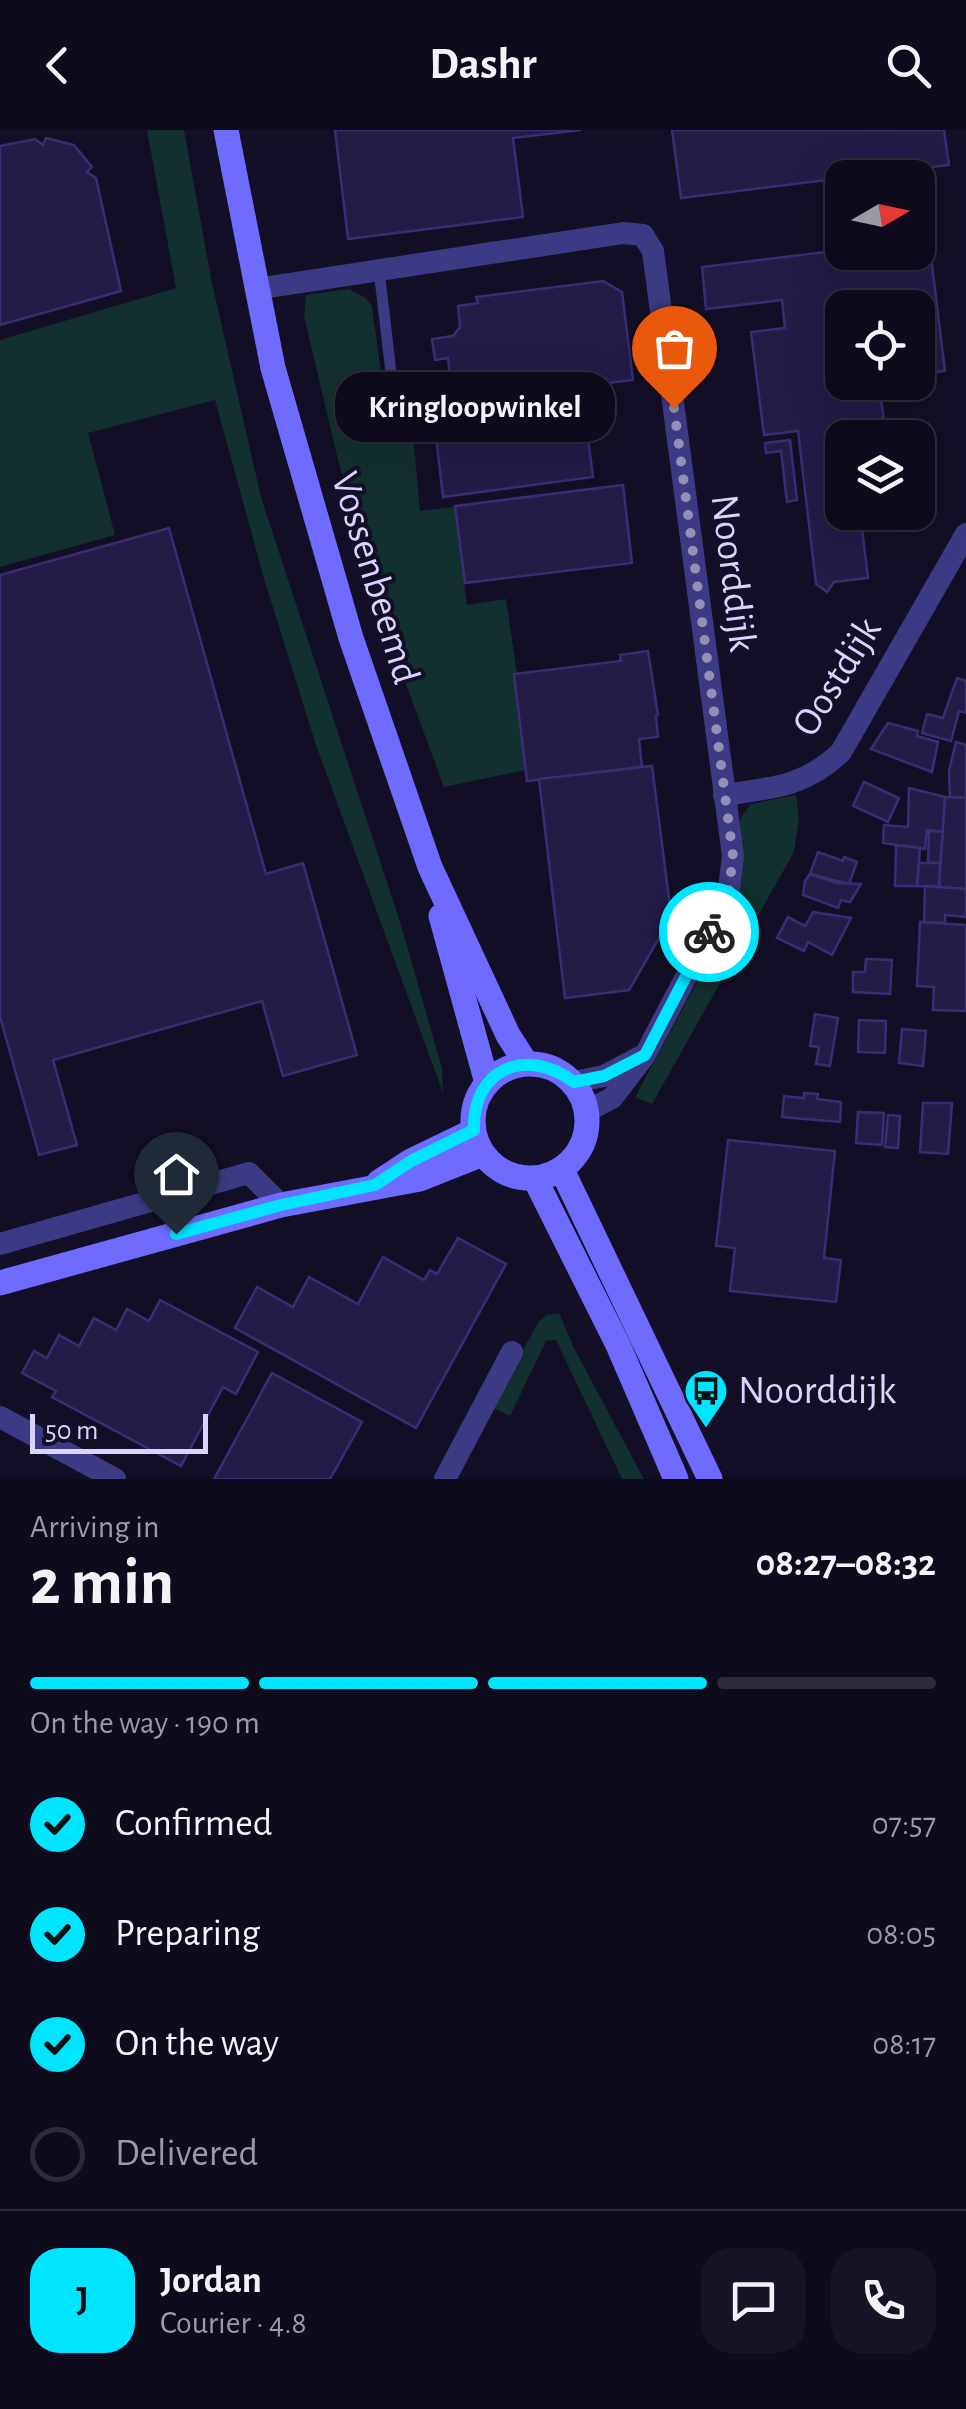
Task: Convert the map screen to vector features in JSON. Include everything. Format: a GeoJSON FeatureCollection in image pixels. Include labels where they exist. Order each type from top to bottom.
{"type":"FeatureCollection","features":[{"type":"Feature","properties":{"kind":"main road","name":"Vossenbeemd"},"geometry":{"type":"LineString","coordinates":[[226,130],[273,368],[352,638],[430,867],[487,1083]]}},
{"type":"Feature","properties":{"kind":"main road","name":"Vossenbeemd"},"geometry":{"type":"LineString","coordinates":[[430,867],[508,1035],[526,1063]]}},
{"type":"Feature","properties":{"kind":"main road"},"geometry":{"type":"LineString","coordinates":[[526,1063],[555,1069],[574,1082],[587,1111],[588,1128],[583,1144],[562,1170],[535,1179],[506,1174],[478,1142],[473,1114],[487,1083],[498,1073],[526,1063]]}},
{"type":"Feature","properties":{"kind":"main road"},"geometry":{"type":"LineString","coordinates":[[0,1283],[281,1205],[420,1179],[478,1142]]}},
{"type":"Feature","properties":{"kind":"main road"},"geometry":{"type":"LineString","coordinates":[[562,1170],[710,1479]]}},
{"type":"Feature","properties":{"kind":"main road"},"geometry":{"type":"LineString","coordinates":[[535,1179],[618,1345],[676,1479]]}},
{"type":"Feature","properties":{"kind":"street","name":"Noorddijk"},"geometry":{"type":"LineString","coordinates":[[256,289],[623,233],[643,235],[653,251],[733,856],[728,897],[645,1055],[612,1098],[587,1111]]}},
{"type":"Feature","properties":{"kind":"street","name":"Oostdijk"},"geometry":{"type":"LineString","coordinates":[[724,796],[782,786],[820,773],[840,752],[966,534]]}},
{"type":"Feature","properties":{"kind":"street"},"geometry":{"type":"LineString","coordinates":[[574,1082],[604,1076],[645,1055]]}},
{"type":"Feature","properties":{"kind":"street"},"geometry":{"type":"LineString","coordinates":[[0,1244],[249,1173],[281,1205]]}},
{"type":"Feature","properties":{"kind":"street"},"geometry":{"type":"LineString","coordinates":[[445,1479],[512,1352]]}},
{"type":"Feature","properties":{"kind":"street"},"geometry":{"type":"LineString","coordinates":[[0,1417],[115,1479]]}},
{"type":"Feature","properties":{"kind":"lane"},"geometry":{"type":"LineString","coordinates":[[378,270],[394,398]]}},
{"type":"Feature","properties":{"kind":"green space"},"geometry":{"type":"Polygon","coordinates":[[[147,130],[184,130],[212,283],[261,497],[401,925],[442,1068],[443,1093],[315,742],[265,582],[215,400],[88,433],[115,535],[0,567],[0,340],[176,288],[147,130]]]}},
{"type":"Feature","properties":{"kind":"green space"},"geometry":{"type":"Polygon","coordinates":[[[349,289],[366,298],[372,307],[387,415],[411,410],[420,511],[454,507],[467,605],[506,599],[531,769],[444,787],[394,652],[338,460],[304,316],[306,295],[349,289]]]}},
{"type":"Feature","properties":{"kind":"green space"},"geometry":{"type":"Polygon","coordinates":[[[796,795],[799,819],[794,852],[652,1104],[635,1097],[734,914],[742,878],[740,819],[751,804],[796,795]]]}},
{"type":"Feature","properties":{"kind":"green space"},"geometry":{"type":"Polygon","coordinates":[[[559,1313],[644,1479],[622,1479],[556,1340],[546,1341],[510,1416],[491,1407],[539,1321],[559,1313]]]}},
{"type":"Feature","properties":{"kind":"building"},"geometry":{"type":"Polygon","coordinates":[[[335,130],[581,130],[513,138],[523,217],[348,239],[335,130]]]}},
{"type":"Feature","properties":{"kind":"building"},"geometry":{"type":"Polygon","coordinates":[[[672,130],[944,130],[949,165],[935,167],[935,160],[825,160],[825,180],[681,198],[672,130]]]}},
{"type":"Feature","properties":{"kind":"building"},"geometry":{"type":"Polygon","coordinates":[[[46,138],[74,145],[92,167],[87,172],[96,178],[121,291],[0,325],[0,146],[35,139],[43,145],[46,138]]]}},
{"type":"Feature","properties":{"kind":"building"},"geometry":{"type":"Polygon","coordinates":[[[825,252],[825,270],[933,270],[945,371],[935,372],[935,290],[825,290],[825,400],[881,400],[884,420],[825,420],[825,530],[862,530],[868,578],[834,582],[827,592],[816,584],[798,431],[764,435],[751,332],[785,328],[782,300],[706,309],[702,267],[825,252]]]}},
{"type":"Feature","properties":{"kind":"building"},"geometry":{"type":"Polygon","coordinates":[[[603,281],[622,292],[633,380],[453,402],[448,358],[435,360],[432,339],[453,336],[460,327],[458,306],[478,303],[476,297],[603,281]]]}},
{"type":"Feature","properties":{"kind":"building"},"geometry":{"type":"Polygon","coordinates":[[[584,407],[593,477],[443,497],[435,428],[584,407]]]}},
{"type":"Feature","properties":{"kind":"building"},"geometry":{"type":"Polygon","coordinates":[[[790,440],[797,500],[787,502],[781,451],[766,453],[765,443],[790,440]]]}},
{"type":"Feature","properties":{"kind":"building"},"geometry":{"type":"Polygon","coordinates":[[[623,485],[632,563],[465,583],[455,506],[623,485]]]}},
{"type":"Feature","properties":{"kind":"building"},"geometry":{"type":"Polygon","coordinates":[[[169,528],[266,874],[303,863],[357,1055],[283,1076],[262,1001],[53,1060],[77,1145],[39,1155],[0,1017],[0,575],[169,528]]]}},
{"type":"Feature","properties":{"kind":"building"},"geometry":{"type":"Polygon","coordinates":[[[648,651],[658,737],[639,739],[642,767],[527,781],[514,674],[621,661],[620,655],[648,651]]]}},
{"type":"Feature","properties":{"kind":"building"},"geometry":{"type":"Polygon","coordinates":[[[957,678],[966,681],[966,713],[959,711],[951,741],[922,733],[927,714],[943,718],[957,678]]]}},
{"type":"Feature","properties":{"kind":"building"},"geometry":{"type":"Polygon","coordinates":[[[888,723],[918,731],[917,736],[938,742],[932,772],[871,749],[888,723]]]}},
{"type":"Feature","properties":{"kind":"building"},"geometry":{"type":"Polygon","coordinates":[[[956,742],[966,745],[966,798],[950,797],[949,771],[956,742]]]}},
{"type":"Feature","properties":{"kind":"building"},"geometry":{"type":"Polygon","coordinates":[[[652,766],[671,914],[663,915],[665,928],[629,990],[565,998],[539,779],[652,766]]]}},
{"type":"Feature","properties":{"kind":"building"},"geometry":{"type":"Polygon","coordinates":[[[864,782],[899,798],[888,822],[853,806],[864,782]]]}},
{"type":"Feature","properties":{"kind":"building"},"geometry":{"type":"Polygon","coordinates":[[[909,788],[945,797],[943,832],[927,830],[925,849],[883,843],[884,825],[908,827],[909,788]]]}},
{"type":"Feature","properties":{"kind":"building"},"geometry":{"type":"Polygon","coordinates":[[[945,797],[966,798],[966,889],[939,887],[945,797]]]}},
{"type":"Feature","properties":{"kind":"building"},"geometry":{"type":"Polygon","coordinates":[[[929,831],[943,832],[940,863],[928,863],[929,831]]]}},
{"type":"Feature","properties":{"kind":"building"},"geometry":{"type":"Polygon","coordinates":[[[896,845],[920,848],[917,886],[895,886],[896,845]]]}},
{"type":"Feature","properties":{"kind":"building"},"geometry":{"type":"Polygon","coordinates":[[[818,852],[857,862],[849,884],[810,874],[818,852]]]}},
{"type":"Feature","properties":{"kind":"building"},"geometry":{"type":"Polygon","coordinates":[[[919,863],[940,863],[939,887],[917,886],[919,863]]]}},
{"type":"Feature","properties":{"kind":"building"},"geometry":{"type":"Polygon","coordinates":[[[810,874],[837,883],[861,884],[850,902],[841,900],[838,908],[803,895],[810,874]]]}},
{"type":"Feature","properties":{"kind":"building"},"geometry":{"type":"Polygon","coordinates":[[[925,886],[966,889],[966,917],[945,915],[945,923],[924,922],[925,886]]]}},
{"type":"Feature","properties":{"kind":"building"},"geometry":{"type":"Polygon","coordinates":[[[813,912],[851,918],[832,955],[808,942],[804,951],[777,938],[788,917],[805,926],[813,912]]]}},
{"type":"Feature","properties":{"kind":"building"},"geometry":{"type":"Polygon","coordinates":[[[920,922],[966,925],[966,1011],[933,1010],[934,987],[917,986],[920,922]]]}},
{"type":"Feature","properties":{"kind":"building"},"geometry":{"type":"Polygon","coordinates":[[[866,959],[892,960],[890,994],[853,992],[853,972],[865,972],[866,959]]]}},
{"type":"Feature","properties":{"kind":"building"},"geometry":{"type":"Polygon","coordinates":[[[815,1014],[838,1018],[830,1066],[816,1064],[819,1047],[810,1046],[815,1014]]]}},
{"type":"Feature","properties":{"kind":"building"},"geometry":{"type":"Polygon","coordinates":[[[859,1020],[886,1021],[885,1053],[858,1052],[859,1020]]]}},
{"type":"Feature","properties":{"kind":"building"},"geometry":{"type":"Polygon","coordinates":[[[902,1029],[926,1031],[923,1066],[899,1063],[902,1029]]]}},
{"type":"Feature","properties":{"kind":"building"},"geometry":{"type":"Polygon","coordinates":[[[804,1093],[841,1102],[840,1122],[782,1117],[784,1096],[804,1098],[804,1093]]]}},
{"type":"Feature","properties":{"kind":"building"},"geometry":{"type":"Polygon","coordinates":[[[923,1103],[952,1103],[948,1154],[920,1152],[923,1103]]]}},
{"type":"Feature","properties":{"kind":"building"},"geometry":{"type":"Polygon","coordinates":[[[858,1112],[884,1113],[882,1145],[856,1143],[858,1112]]]}},
{"type":"Feature","properties":{"kind":"building"},"geometry":{"type":"Polygon","coordinates":[[[888,1115],[900,1116],[898,1148],[885,1147],[888,1115]]]}},
{"type":"Feature","properties":{"kind":"building"},"geometry":{"type":"Polygon","coordinates":[[[728,1140],[835,1151],[824,1258],[841,1260],[836,1302],[730,1291],[735,1248],[716,1246],[728,1140]]]}},
{"type":"Feature","properties":{"kind":"building"},"geometry":{"type":"Polygon","coordinates":[[[458,1238],[506,1264],[416,1428],[235,1328],[257,1287],[293,1307],[309,1277],[358,1304],[383,1257],[424,1280],[430,1270],[437,1274],[458,1238]]]}},
{"type":"Feature","properties":{"kind":"building"},"geometry":{"type":"Polygon","coordinates":[[[160,1300],[258,1352],[236,1394],[223,1387],[181,1466],[52,1397],[56,1391],[22,1373],[34,1351],[47,1358],[59,1335],[79,1346],[94,1318],[116,1330],[127,1309],[149,1321],[160,1300]]]}},
{"type":"Feature","properties":{"kind":"building"},"geometry":{"type":"Polygon","coordinates":[[[272,1373],[362,1422],[330,1479],[214,1479],[272,1373]]]}},
{"type":"Feature","properties":{"kind":"way so far"},"geometry":{"type":"LineString","coordinates":[[674,408],[733,856],[728,897],[709,932]]}},
{"type":"Feature","properties":{"kind":"place","name":"Kringloopwinkel"},"geometry":{"type":"Point","coordinates":[674,408]}},
{"type":"Feature","properties":{"kind":"place","name":"Noorddijk"},"geometry":{"type":"Point","coordinates":[706,1429]}},
{"type":"Feature","properties":{"kind":"route"},"geometry":{"type":"LineString","coordinates":[[176,1234],[281,1205],[375,1185],[411,1161],[474,1130],[478,1097],[487,1083],[512,1066],[541,1064],[574,1082],[604,1076],[645,1055],[709,932]]}}]}
